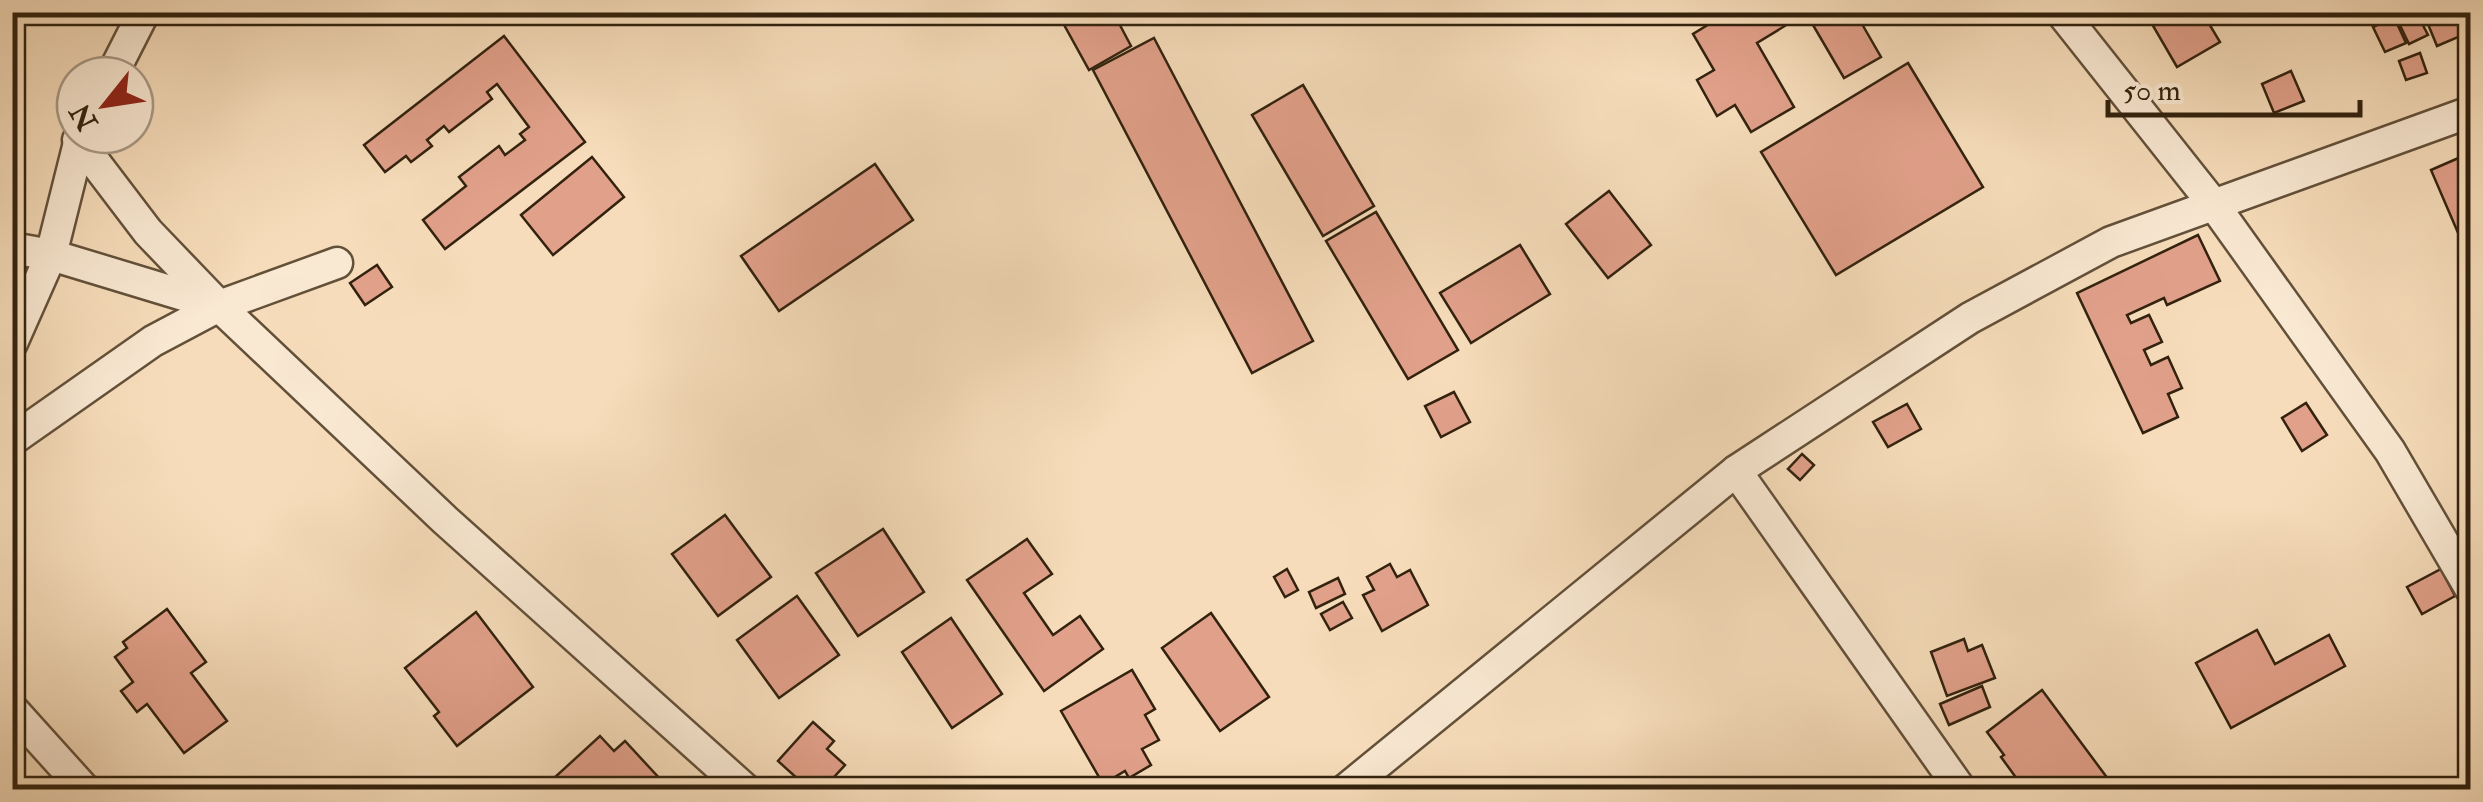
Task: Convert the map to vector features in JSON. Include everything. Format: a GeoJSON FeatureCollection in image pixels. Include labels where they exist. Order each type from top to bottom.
{"type":"FeatureCollection","features":[{"type":"Feature","properties":{"kind":"street"},"geometry":{"type":"LineString","coordinates":[[122,55],[144,12]]}},
{"type":"Feature","properties":{"kind":"street"},"geometry":{"type":"LineString","coordinates":[[2060,12],[2214,205],[2390,451],[2470,588]]}},
{"type":"Feature","properties":{"kind":"street"},"geometry":{"type":"LineString","coordinates":[[1345,790],[1736,471],[1970,318],[2111,242],[2470,112]]}},
{"type":"Feature","properties":{"kind":"street"},"geometry":{"type":"LineString","coordinates":[[12,343],[52,255],[76,155]]}},
{"type":"Feature","properties":{"kind":"street"},"geometry":{"type":"LineString","coordinates":[[92,155],[148,232],[219,306],[445,520],[746,790]]}},
{"type":"Feature","properties":{"kind":"street"},"geometry":{"type":"LineString","coordinates":[[12,248],[52,255],[219,306]]}},
{"type":"Feature","properties":{"kind":"street"},"geometry":{"type":"LineString","coordinates":[[12,440],[153,341],[219,306],[338,263]]}},
{"type":"Feature","properties":{"kind":"street"},"geometry":{"type":"LineString","coordinates":[[1736,471],[1961,790]]}},
{"type":"Feature","properties":{"kind":"street"},"geometry":{"type":"LineString","coordinates":[[12,709],[85,790]]}},
{"type":"Feature","properties":{"kind":"building"},"geometry":{"type":"Polygon","coordinates":[[[1057,12],[1113,12],[1131,46],[1089,70],[1057,12]]]}},
{"type":"Feature","properties":{"kind":"building"},"geometry":{"type":"Polygon","coordinates":[[[1729,12],[1881,12],[1862,24],[1881,57],[1844,78],[1806,13],[1757,43],[1794,107],[1751,132],[1735,105],[1717,116],[1697,80],[1714,70],[1693,34],[1729,12]]]}},
{"type":"Feature","properties":{"kind":"building"},"geometry":{"type":"Polygon","coordinates":[[[2145,12],[2212,12],[2205,17],[2220,42],[2177,67],[2145,12]]]}},
{"type":"Feature","properties":{"kind":"building"},"geometry":{"type":"Polygon","coordinates":[[[2416,12],[2428,35],[2409,44],[2396,17],[2416,12]]]}},
{"type":"Feature","properties":{"kind":"building"},"geometry":{"type":"Polygon","coordinates":[[[2423,12],[2470,12],[2470,32],[2437,46],[2423,12]]]}},
{"type":"Feature","properties":{"kind":"building"},"geometry":{"type":"Polygon","coordinates":[[[2394,17],[2406,43],[2385,52],[2373,27],[2394,17]]]}},
{"type":"Feature","properties":{"kind":"building"},"geometry":{"type":"Polygon","coordinates":[[[504,36],[585,142],[445,249],[423,220],[466,186],[459,177],[499,146],[505,155],[525,140],[520,134],[529,127],[497,84],[487,92],[492,99],[449,132],[444,126],[427,140],[432,146],[411,162],[406,156],[385,172],[364,145],[504,36]]]}},
{"type":"Feature","properties":{"kind":"building"},"geometry":{"type":"Polygon","coordinates":[[[1154,38],[1313,341],[1252,373],[1093,70],[1154,38]]]}},
{"type":"Feature","properties":{"kind":"building"},"geometry":{"type":"Polygon","coordinates":[[[2420,53],[2427,73],[2406,80],[2399,61],[2420,53]]]}},
{"type":"Feature","properties":{"kind":"building"},"geometry":{"type":"Polygon","coordinates":[[[1908,63],[1983,187],[1836,275],[1761,152],[1908,63]]]}},
{"type":"Feature","properties":{"kind":"building"},"geometry":{"type":"Polygon","coordinates":[[[2291,71],[2304,101],[2274,113],[2262,84],[2291,71]]]}},
{"type":"Feature","properties":{"kind":"building"},"geometry":{"type":"Polygon","coordinates":[[[1303,85],[1374,206],[1323,236],[1252,115],[1303,85]]]}},
{"type":"Feature","properties":{"kind":"building"},"geometry":{"type":"Polygon","coordinates":[[[2470,153],[2470,255],[2468,256],[2431,170],[2470,153]]]}},
{"type":"Feature","properties":{"kind":"building"},"geometry":{"type":"Polygon","coordinates":[[[592,157],[624,197],[553,255],[521,215],[592,157]]]}},
{"type":"Feature","properties":{"kind":"building"},"geometry":{"type":"Polygon","coordinates":[[[875,164],[913,220],[779,311],[741,256],[875,164]]]}},
{"type":"Feature","properties":{"kind":"building"},"geometry":{"type":"Polygon","coordinates":[[[1609,191],[1651,245],[1608,278],[1566,224],[1609,191]]]}},
{"type":"Feature","properties":{"kind":"building"},"geometry":{"type":"Polygon","coordinates":[[[1376,212],[1458,350],[1408,379],[1326,241],[1376,212]]]}},
{"type":"Feature","properties":{"kind":"building"},"geometry":{"type":"Polygon","coordinates":[[[2198,235],[2220,281],[2167,305],[2164,298],[2127,315],[2131,323],[2149,315],[2162,342],[2144,350],[2151,365],[2168,357],[2182,388],[2168,394],[2178,417],[2143,433],[2077,293],[2198,235]]]}},
{"type":"Feature","properties":{"kind":"building"},"geometry":{"type":"Polygon","coordinates":[[[1520,245],[1550,294],[1471,343],[1440,293],[1520,245]]]}},
{"type":"Feature","properties":{"kind":"building"},"geometry":{"type":"Polygon","coordinates":[[[377,265],[392,287],[365,305],[350,283],[377,265]]]}},
{"type":"Feature","properties":{"kind":"building"},"geometry":{"type":"Polygon","coordinates":[[[1454,392],[1470,422],[1441,437],[1425,406],[1454,392]]]}},
{"type":"Feature","properties":{"kind":"building"},"geometry":{"type":"Polygon","coordinates":[[[2306,403],[2327,435],[2302,451],[2282,418],[2306,403]]]}},
{"type":"Feature","properties":{"kind":"building"},"geometry":{"type":"Polygon","coordinates":[[[1907,404],[1921,429],[1888,447],[1873,422],[1907,404]]]}},
{"type":"Feature","properties":{"kind":"building"},"geometry":{"type":"Polygon","coordinates":[[[1802,454],[1814,465],[1800,480],[1788,469],[1802,454]]]}},
{"type":"Feature","properties":{"kind":"building"},"geometry":{"type":"Polygon","coordinates":[[[725,515],[771,577],[718,616],[672,554],[725,515]]]}},
{"type":"Feature","properties":{"kind":"building"},"geometry":{"type":"Polygon","coordinates":[[[883,529],[924,592],[858,636],[816,573],[883,529]]]}},
{"type":"Feature","properties":{"kind":"building"},"geometry":{"type":"Polygon","coordinates":[[[1027,539],[1052,574],[1024,593],[1053,635],[1080,616],[1103,649],[1044,691],[967,580],[1027,539]]]}},
{"type":"Feature","properties":{"kind":"building"},"geometry":{"type":"Polygon","coordinates":[[[1390,564],[1397,577],[1410,570],[1428,605],[1382,631],[1363,595],[1374,590],[1367,577],[1390,564]]]}},
{"type":"Feature","properties":{"kind":"building"},"geometry":{"type":"Polygon","coordinates":[[[1287,569],[1298,590],[1285,597],[1274,577],[1287,569]]]}},
{"type":"Feature","properties":{"kind":"building"},"geometry":{"type":"Polygon","coordinates":[[[2441,569],[2455,596],[2422,614],[2407,587],[2441,569]]]}},
{"type":"Feature","properties":{"kind":"building"},"geometry":{"type":"Polygon","coordinates":[[[1338,578],[1345,594],[1316,608],[1309,592],[1338,578]]]}},
{"type":"Feature","properties":{"kind":"building"},"geometry":{"type":"Polygon","coordinates":[[[797,596],[839,655],[779,698],[737,640],[797,596]]]}},
{"type":"Feature","properties":{"kind":"building"},"geometry":{"type":"Polygon","coordinates":[[[1343,602],[1352,618],[1330,630],[1321,614],[1343,602]]]}},
{"type":"Feature","properties":{"kind":"building"},"geometry":{"type":"Polygon","coordinates":[[[167,609],[206,662],[191,673],[227,721],[184,753],[147,704],[137,712],[121,691],[133,682],[115,657],[127,648],[123,642],[167,609]]]}},
{"type":"Feature","properties":{"kind":"building"},"geometry":{"type":"Polygon","coordinates":[[[476,612],[533,687],[457,746],[434,716],[439,712],[405,668],[476,612]]]}},
{"type":"Feature","properties":{"kind":"building"},"geometry":{"type":"Polygon","coordinates":[[[1211,613],[1269,697],[1220,731],[1162,648],[1211,613]]]}},
{"type":"Feature","properties":{"kind":"building"},"geometry":{"type":"Polygon","coordinates":[[[951,618],[1002,694],[952,728],[902,652],[951,618]]]}},
{"type":"Feature","properties":{"kind":"building"},"geometry":{"type":"Polygon","coordinates":[[[2257,630],[2275,664],[2329,635],[2345,666],[2231,728],[2196,663],[2257,630]]]}},
{"type":"Feature","properties":{"kind":"building"},"geometry":{"type":"Polygon","coordinates":[[[1964,639],[1968,651],[1982,645],[1995,678],[1947,696],[1931,652],[1964,639]]]}},
{"type":"Feature","properties":{"kind":"building"},"geometry":{"type":"Polygon","coordinates":[[[1132,670],[1155,709],[1145,715],[1159,740],[1142,749],[1151,765],[1129,778],[1125,771],[1103,784],[1061,711],[1132,670]]]}},
{"type":"Feature","properties":{"kind":"building"},"geometry":{"type":"Polygon","coordinates":[[[1982,686],[1990,707],[1949,725],[1940,704],[1982,686]]]}},
{"type":"Feature","properties":{"kind":"building"},"geometry":{"type":"Polygon","coordinates":[[[2042,690],[2114,787],[2111,790],[2025,790],[2001,757],[2004,755],[1987,732],[2042,690]]]}},
{"type":"Feature","properties":{"kind":"building"},"geometry":{"type":"Polygon","coordinates":[[[813,722],[834,741],[827,749],[845,765],[822,790],[810,790],[778,761],[813,722]]]}},
{"type":"Feature","properties":{"kind":"building"},"geometry":{"type":"Polygon","coordinates":[[[600,736],[614,751],[625,741],[661,780],[651,790],[541,790],[600,736]]]}},
{"type":"Feature","properties":{"kind":"building"},"geometry":{"type":"Polygon","coordinates":[[[2470,771],[2470,790],[2439,790],[2470,771]]]}}]}
